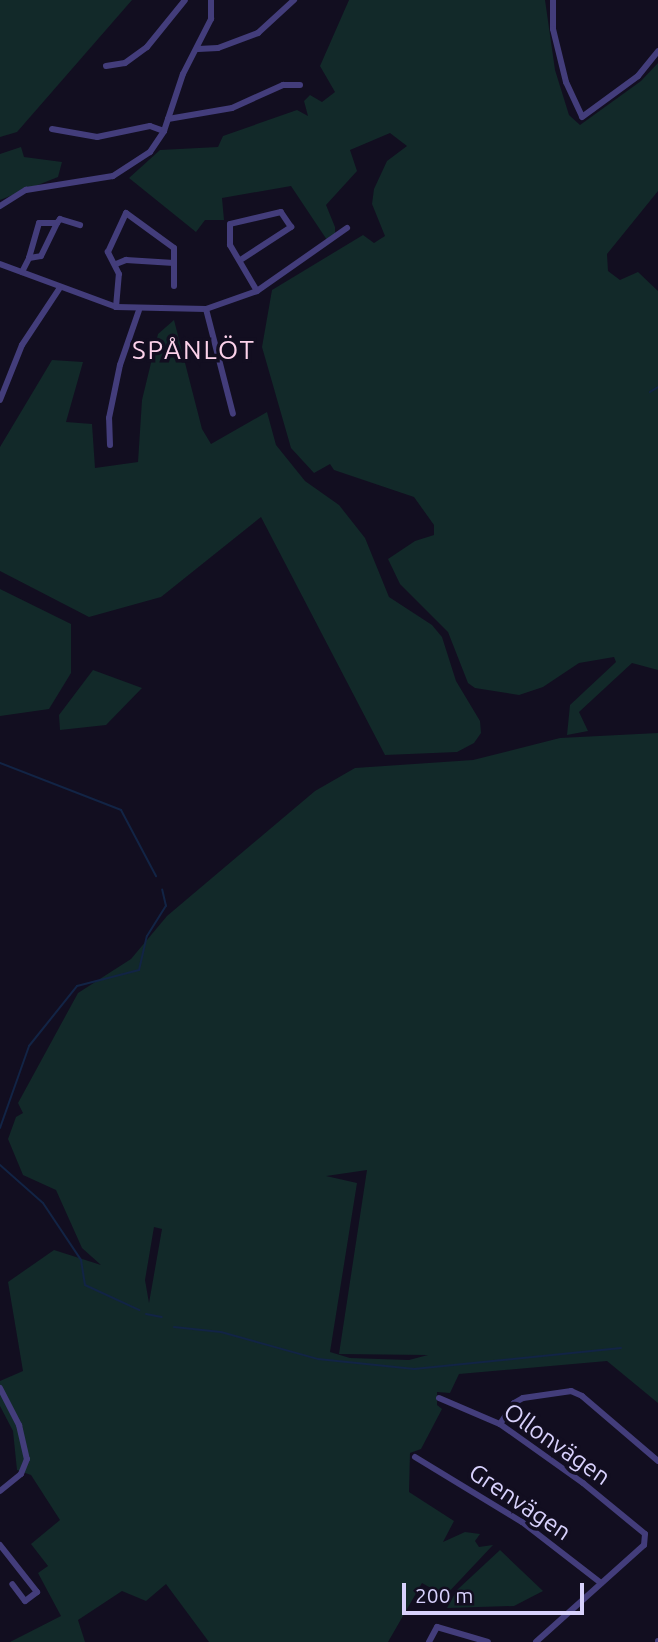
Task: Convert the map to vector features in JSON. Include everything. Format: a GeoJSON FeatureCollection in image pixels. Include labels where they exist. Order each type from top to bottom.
{"type":"FeatureCollection","features":[{"type":"Feature","properties":{"kind":"street"},"geometry":{"type":"LineString","coordinates":[[106,66],[125,63],[146,47],[185,0]]}},
{"type":"Feature","properties":{"kind":"street"},"geometry":{"type":"LineString","coordinates":[[0,206],[26,190],[105,178],[129,169],[150,152],[164,131],[183,74],[211,19],[211,0]]}},
{"type":"Feature","properties":{"kind":"street"},"geometry":{"type":"LineString","coordinates":[[198,49],[218,48],[258,33],[294,0]]}},
{"type":"Feature","properties":{"kind":"street"},"geometry":{"type":"LineString","coordinates":[[552,0],[553,29],[566,82],[582,117],[638,76],[658,51]]}},
{"type":"Feature","properties":{"kind":"street"},"geometry":{"type":"LineString","coordinates":[[168,119],[232,108],[283,85],[300,85]]}},
{"type":"Feature","properties":{"kind":"street"},"geometry":{"type":"LineString","coordinates":[[52,130],[97,137],[150,126],[164,131]]}},
{"type":"Feature","properties":{"kind":"street"},"geometry":{"type":"LineString","coordinates":[[242,259],[291,227],[281,212],[229,224],[230,244],[242,259],[257,291]]}},
{"type":"Feature","properties":{"kind":"street"},"geometry":{"type":"LineString","coordinates":[[103,261],[126,213],[174,248],[174,286]]}},
{"type":"Feature","properties":{"kind":"street"},"geometry":{"type":"LineString","coordinates":[[29,258],[41,257],[60,219],[80,225]]}},
{"type":"Feature","properties":{"kind":"street"},"geometry":{"type":"LineString","coordinates":[[22,272],[29,258],[27,250],[39,223],[57,223]]}},
{"type":"Feature","properties":{"kind":"street"},"geometry":{"type":"LineString","coordinates":[[0,264],[59,289],[116,307],[139,310],[206,309],[257,291],[347,228]]}},
{"type":"Feature","properties":{"kind":"street"},"geometry":{"type":"LineString","coordinates":[[108,252],[116,264],[116,307]]}},
{"type":"Feature","properties":{"kind":"street"},"geometry":{"type":"LineString","coordinates":[[116,264],[126,260],[174,263]]}},
{"type":"Feature","properties":{"kind":"street"},"geometry":{"type":"LineString","coordinates":[[0,400],[22,345],[59,289]]}},
{"type":"Feature","properties":{"kind":"street"},"geometry":{"type":"LineString","coordinates":[[206,309],[233,414]]}},
{"type":"Feature","properties":{"kind":"street"},"geometry":{"type":"LineString","coordinates":[[110,445],[109,418],[120,365],[139,310]]}},
{"type":"Feature","properties":{"kind":"street"},"geometry":{"type":"LineString","coordinates":[[0,1388],[19,1425],[27,1459],[21,1474],[0,1491]]}},
{"type":"Feature","properties":{"kind":"street"},"geometry":{"type":"LineString","coordinates":[[500,1424],[513,1403],[523,1398],[571,1391],[658,1461]]}},
{"type":"Feature","properties":{"kind":"street","name":"Ollonvägen"},"geometry":{"type":"LineString","coordinates":[[439,1398],[500,1424],[583,1482],[645,1534],[644,1545],[601,1583]]}},
{"type":"Feature","properties":{"kind":"street","name":"Grenvägen"},"geometry":{"type":"LineString","coordinates":[[415,1457],[522,1522],[601,1583]]}},
{"type":"Feature","properties":{"kind":"street"},"geometry":{"type":"LineString","coordinates":[[0,1545],[37,1592],[25,1601],[12,1584]]}},
{"type":"Feature","properties":{"kind":"street"},"geometry":{"type":"LineString","coordinates":[[536,1642],[601,1583]]}},
{"type":"Feature","properties":{"kind":"street"},"geometry":{"type":"LineString","coordinates":[[429,1642],[437,1627],[488,1642]]}},
{"type":"Feature","properties":{"kind":"green space"},"geometry":{"type":"Polygon","coordinates":[[[0,0],[132,0],[17,132],[0,137],[0,0]]]}},
{"type":"Feature","properties":{"kind":"green space"},"geometry":{"type":"Polygon","coordinates":[[[349,0],[545,0],[555,70],[569,115],[580,125],[641,81],[658,63],[658,191],[607,254],[608,271],[620,280],[638,272],[658,291],[658,670],[632,663],[579,712],[588,731],[567,735],[570,705],[616,662],[614,657],[579,663],[543,687],[519,695],[475,688],[468,683],[448,632],[400,584],[388,559],[415,541],[434,535],[434,525],[414,497],[334,470],[330,464],[314,473],[291,448],[262,347],[272,290],[363,235],[374,243],[385,236],[372,204],[374,189],[387,161],[407,146],[390,133],[350,150],[357,171],[326,205],[335,227],[335,234],[327,240],[291,186],[222,198],[224,220],[205,220],[196,232],[129,178],[160,150],[218,147],[223,136],[297,110],[308,116],[304,101],[310,95],[322,102],[335,92],[320,66],[349,0]]]}},
{"type":"Feature","properties":{"kind":"green space"},"geometry":{"type":"Polygon","coordinates":[[[21,147],[24,157],[62,162],[58,177],[0,200],[0,154],[21,147]]]}},
{"type":"Feature","properties":{"kind":"green space"},"geometry":{"type":"Polygon","coordinates":[[[174,320],[202,429],[211,444],[267,412],[276,445],[305,481],[339,505],[365,538],[389,597],[432,625],[442,637],[456,681],[480,721],[481,733],[474,743],[457,752],[385,755],[261,517],[161,597],[89,617],[0,571],[0,447],[52,360],[83,362],[66,422],[92,424],[95,468],[138,462],[142,400],[158,334],[174,320]]]}},
{"type":"Feature","properties":{"kind":"green space"},"geometry":{"type":"Polygon","coordinates":[[[0,589],[71,624],[71,673],[49,709],[0,716],[0,589]]]}},
{"type":"Feature","properties":{"kind":"green space"},"geometry":{"type":"Polygon","coordinates":[[[93,670],[142,688],[106,725],[60,730],[59,715],[93,670]]]}},
{"type":"Feature","properties":{"kind":"green space"},"geometry":{"type":"Polygon","coordinates":[[[658,733],[658,1403],[607,1361],[459,1374],[450,1393],[437,1392],[437,1405],[442,1409],[421,1449],[410,1453],[409,1492],[454,1521],[443,1542],[465,1532],[480,1534],[475,1541],[479,1547],[493,1545],[445,1596],[422,1583],[388,1642],[209,1642],[166,1584],[146,1601],[122,1591],[78,1620],[85,1642],[10,1642],[61,1616],[38,1573],[48,1566],[31,1544],[60,1520],[31,1475],[17,1470],[13,1431],[0,1406],[0,1381],[23,1371],[8,1282],[54,1250],[101,1265],[82,1248],[56,1190],[23,1175],[8,1139],[16,1117],[23,1113],[18,1103],[78,993],[131,959],[167,916],[315,791],[355,768],[473,760],[560,738],[658,733]],[[367,1170],[326,1176],[357,1183],[330,1352],[350,1358],[409,1360],[428,1355],[339,1354],[367,1170]],[[154,1227],[145,1280],[149,1303],[162,1229],[154,1227]]]}},
{"type":"Feature","properties":{"kind":"green space"},"geometry":{"type":"Polygon","coordinates":[[[500,1550],[543,1591],[514,1606],[447,1608],[457,1590],[500,1550]]]}},
{"type":"Feature","properties":{"kind":"waterway"},"geometry":{"type":"LineString","coordinates":[[650,392],[658,387]]}},
{"type":"Feature","properties":{"kind":"waterway"},"geometry":{"type":"LineString","coordinates":[[0,763],[121,810],[156,876]]}},
{"type":"Feature","properties":{"kind":"waterway"},"geometry":{"type":"LineString","coordinates":[[0,1128],[29,1046],[77,986],[139,970],[147,936],[166,906],[162,889]]}},
{"type":"Feature","properties":{"kind":"waterway"},"geometry":{"type":"LineString","coordinates":[[0,1165],[43,1203],[81,1260],[85,1285],[139,1310]]}},
{"type":"Feature","properties":{"kind":"waterway"},"geometry":{"type":"LineString","coordinates":[[146,1314],[162,1317]]}},
{"type":"Feature","properties":{"kind":"waterway"},"geometry":{"type":"LineString","coordinates":[[174,1327],[221,1332],[318,1359],[414,1369],[621,1348]]}},
{"type":"Feature","properties":{"kind":"district","name":"SPÅNLÖT"},"geometry":{"type":"Point","coordinates":[194,350]}}]}
